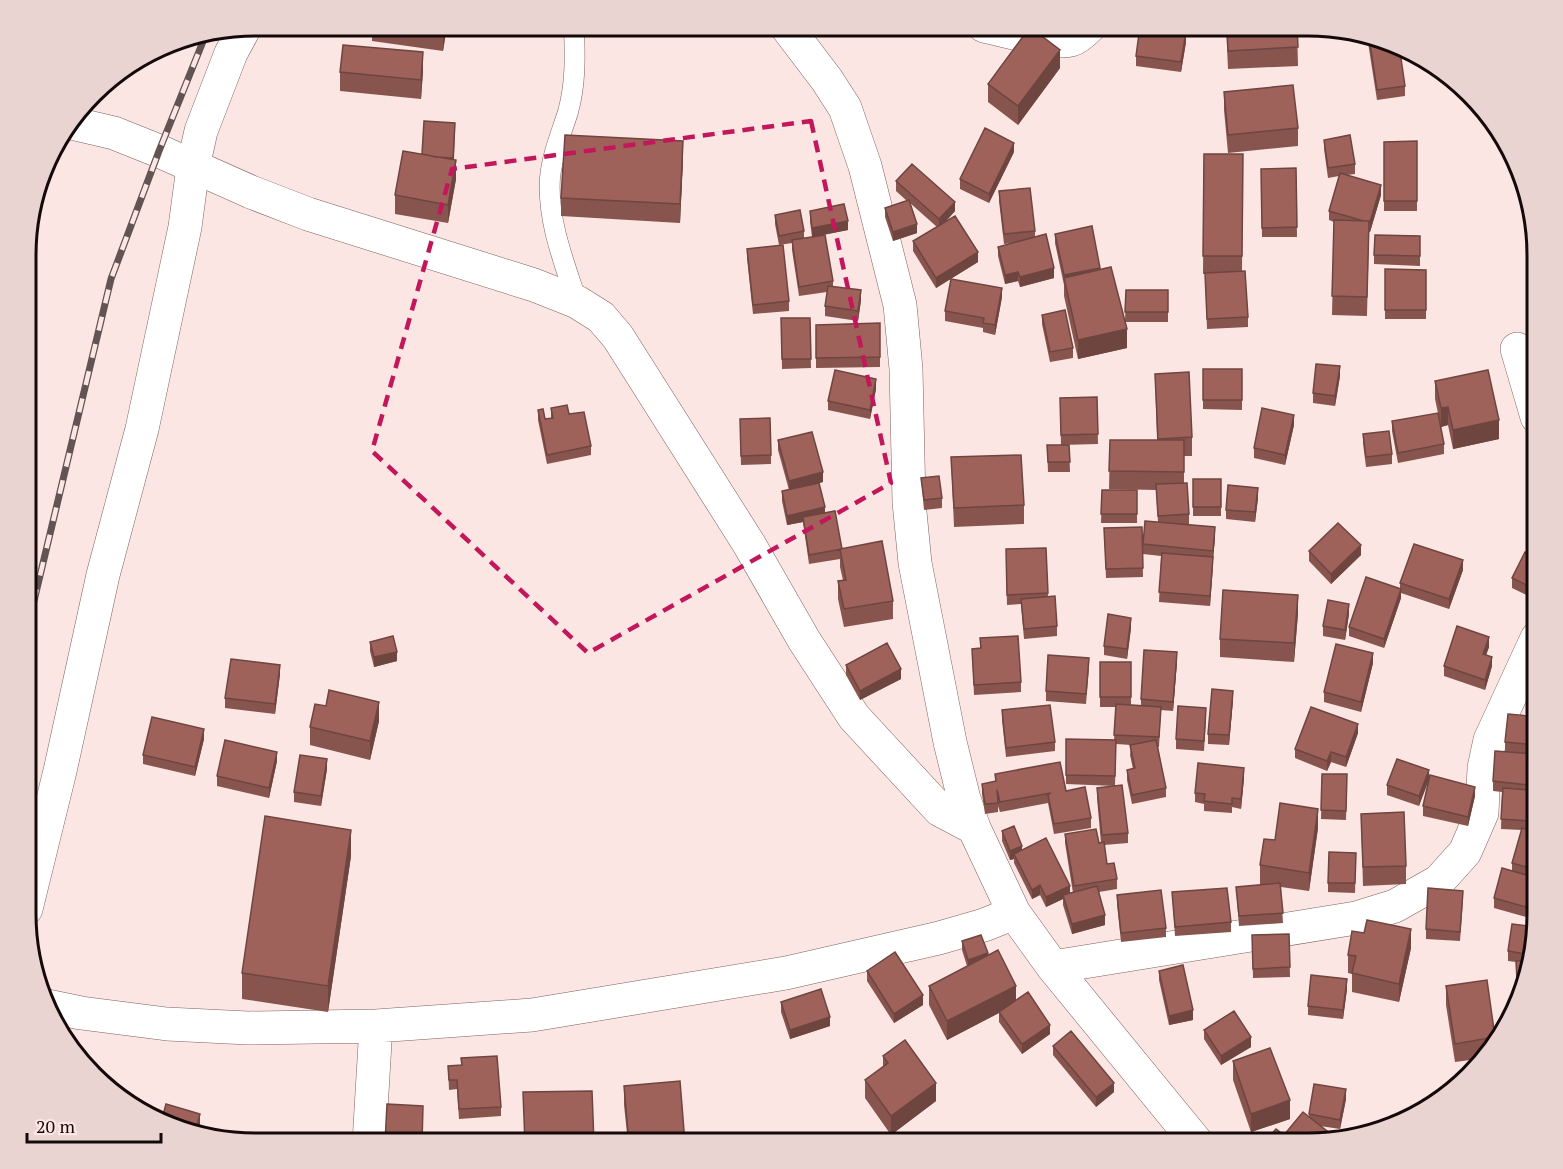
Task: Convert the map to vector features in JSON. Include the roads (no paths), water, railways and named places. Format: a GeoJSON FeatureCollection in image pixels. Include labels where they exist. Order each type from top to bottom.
{"type":"FeatureCollection","features":[{"type":"Feature","properties":{"kind":"street"},"geometry":{"type":"LineString","coordinates":[[36,868],[103,575],[142,429],[185,227],[193,167],[201,131],[231,53],[240,36]]}},
{"type":"Feature","properties":{"kind":"street"},"geometry":{"type":"LineString","coordinates":[[794,36],[845,108],[865,166],[900,305],[906,369],[909,502],[915,563],[950,742],[964,799],[974,828],[1014,913],[1053,967],[1189,1133]]}},
{"type":"Feature","properties":{"kind":"street"},"geometry":{"type":"LineString","coordinates":[[1033,36],[1058,41],[1071,40],[1078,36]]}},
{"type":"Feature","properties":{"kind":"street"},"geometry":{"type":"LineString","coordinates":[[79,125],[114,133],[308,214],[534,285],[577,302],[601,317],[618,338],[749,544],[804,639],[854,717],[940,810],[974,828]]}},
{"type":"Feature","properties":{"kind":"street"},"geometry":{"type":"LineString","coordinates":[[1517,349],[1527,383]]}},
{"type":"Feature","properties":{"kind":"street"},"geometry":{"type":"LineString","coordinates":[[1053,967],[1356,918],[1395,906],[1439,881],[1465,852],[1482,813],[1484,768],[1490,740],[1527,660]]}},
{"type":"Feature","properties":{"kind":"street"},"geometry":{"type":"LineString","coordinates":[[58,1008],[167,1024],[248,1028],[376,1026],[532,1015],[786,972],[939,938],[984,925],[1014,913]]}},
{"type":"Feature","properties":{"kind":"street"},"geometry":{"type":"LineString","coordinates":[[370,1133],[376,1026]]}},
{"type":"Feature","properties":{"kind":"lane"},"geometry":{"type":"LineString","coordinates":[[574,36],[576,74],[568,111],[556,145],[550,178],[553,224],[577,302]]}},
{"type":"Feature","properties":{"kind":"railway"},"geometry":{"type":"LineString","coordinates":[[36,592],[111,279],[203,42]]}}]}
